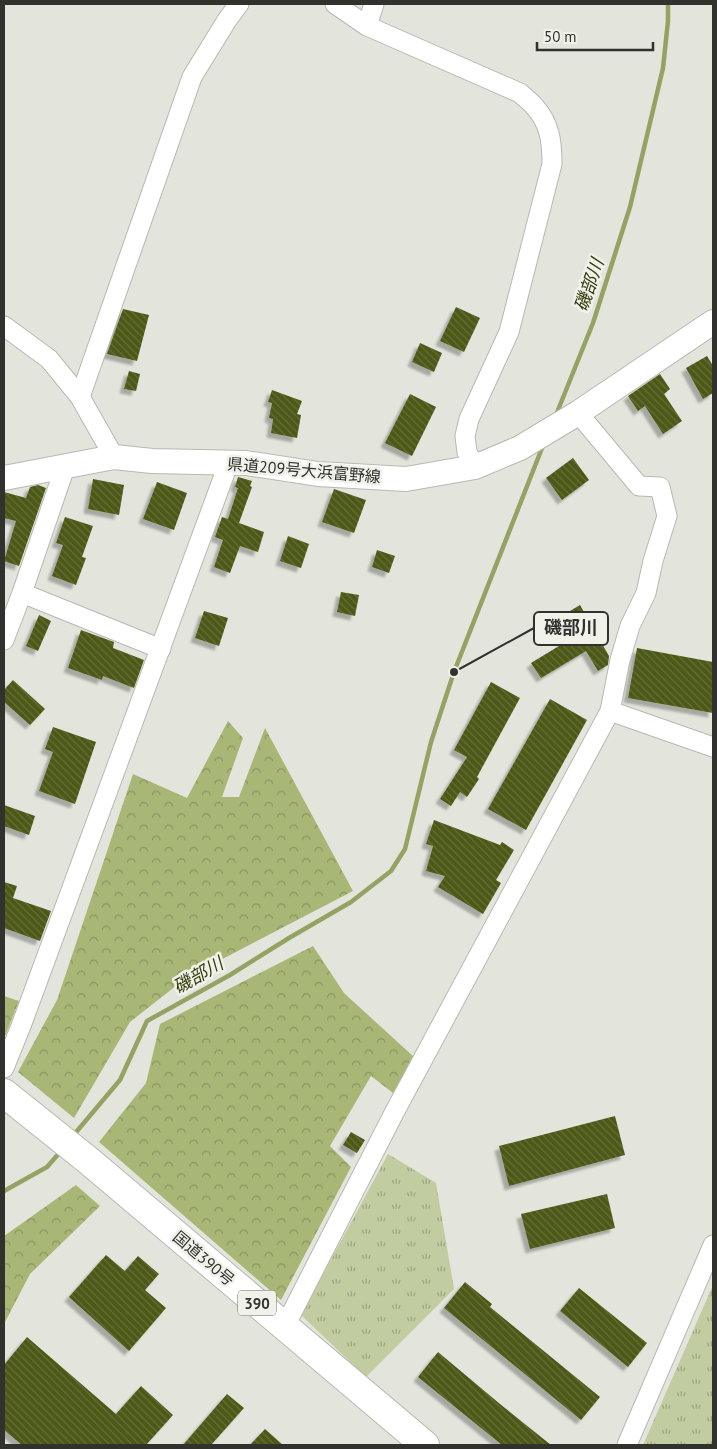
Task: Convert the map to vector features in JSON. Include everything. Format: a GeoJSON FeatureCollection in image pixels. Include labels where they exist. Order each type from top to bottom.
{"type":"FeatureCollection","features":[{"type":"Feature","properties":{"kind":"highway","name":"国道390号"},"geometry":{"type":"LineString","coordinates":[[4,1092],[89,1161],[425,1445]]}},
{"type":"Feature","properties":{"kind":"main road","name":"県道209号大浜富野線"},"geometry":{"type":"LineString","coordinates":[[4,478],[114,457],[152,461],[246,463],[318,474],[406,479],[475,467],[520,448],[578,413],[712,325]]}},
{"type":"Feature","properties":{"kind":"street"},"geometry":{"type":"LineString","coordinates":[[80,397],[192,77],[226,20],[239,4]]}},
{"type":"Feature","properties":{"kind":"street"},"geometry":{"type":"LineString","coordinates":[[335,4],[367,26],[520,93],[536,107],[546,124],[552,143],[552,164],[509,332],[469,419],[465,436],[467,452],[475,467]]}},
{"type":"Feature","properties":{"kind":"street"},"geometry":{"type":"LineString","coordinates":[[367,26],[374,4]]}},
{"type":"Feature","properties":{"kind":"street"},"geometry":{"type":"LineString","coordinates":[[4,326],[49,359],[80,397],[114,457]]}},
{"type":"Feature","properties":{"kind":"street"},"geometry":{"type":"LineString","coordinates":[[285,1326],[394,1113],[610,711],[620,660],[630,626],[646,593],[653,561],[667,516],[660,487],[639,486],[578,413]]}},
{"type":"Feature","properties":{"kind":"street"},"geometry":{"type":"LineString","coordinates":[[4,1068],[229,462]]}},
{"type":"Feature","properties":{"kind":"street"},"geometry":{"type":"LineString","coordinates":[[4,640],[65,467]]}},
{"type":"Feature","properties":{"kind":"street"},"geometry":{"type":"LineString","coordinates":[[22,593],[161,649]]}},
{"type":"Feature","properties":{"kind":"street"},"geometry":{"type":"LineString","coordinates":[[610,711],[713,747]]}},
{"type":"Feature","properties":{"kind":"street"},"geometry":{"type":"LineString","coordinates":[[627,1445],[713,1245]]}},
{"type":"Feature","properties":{"kind":"green space"},"geometry":{"type":"Polygon","coordinates":[[[228,721],[243,738],[222,797],[239,797],[265,728],[353,891],[186,978],[130,1022],[74,1118],[18,1072],[57,1000],[133,774],[187,798],[228,721]]]}},
{"type":"Feature","properties":{"kind":"green space"},"geometry":{"type":"Polygon","coordinates":[[[313,946],[344,993],[414,1057],[393,1093],[371,1076],[330,1146],[351,1167],[281,1300],[99,1142],[146,1083],[160,1024],[313,946]]]}},
{"type":"Feature","properties":{"kind":"green space"},"geometry":{"type":"Polygon","coordinates":[[[4,996],[19,1001],[4,1039],[4,996]]]}},
{"type":"Feature","properties":{"kind":"green space"},"geometry":{"type":"Polygon","coordinates":[[[388,1154],[436,1183],[454,1289],[366,1377],[301,1315],[388,1154]]]}},
{"type":"Feature","properties":{"kind":"green space"},"geometry":{"type":"Polygon","coordinates":[[[76,1185],[100,1206],[30,1274],[4,1324],[4,1236],[76,1185]]]}},
{"type":"Feature","properties":{"kind":"green space"},"geometry":{"type":"Polygon","coordinates":[[[713,1285],[713,1445],[643,1445],[713,1285]]]}},
{"type":"Feature","properties":{"kind":"building"},"geometry":{"type":"Polygon","coordinates":[[[456,307],[480,318],[464,352],[440,341],[456,307]]]}},
{"type":"Feature","properties":{"kind":"building"},"geometry":{"type":"Polygon","coordinates":[[[123,309],[149,315],[137,361],[107,354],[123,309]]]}},
{"type":"Feature","properties":{"kind":"building"},"geometry":{"type":"Polygon","coordinates":[[[420,343],[442,353],[434,372],[412,362],[420,343]]]}},
{"type":"Feature","properties":{"kind":"building"},"geometry":{"type":"Polygon","coordinates":[[[707,356],[713,366],[713,393],[703,399],[686,368],[707,356]]]}},
{"type":"Feature","properties":{"kind":"building"},"geometry":{"type":"Polygon","coordinates":[[[129,371],[140,374],[136,391],[124,389],[129,371]]]}},
{"type":"Feature","properties":{"kind":"building"},"geometry":{"type":"Polygon","coordinates":[[[660,374],[670,389],[664,394],[682,421],[663,434],[645,406],[638,411],[628,396],[660,374]]]}},
{"type":"Feature","properties":{"kind":"building"},"geometry":{"type":"Polygon","coordinates":[[[272,390],[302,401],[297,414],[301,415],[297,438],[271,433],[273,419],[269,418],[272,403],[268,402],[272,390]]]}},
{"type":"Feature","properties":{"kind":"building"},"geometry":{"type":"Polygon","coordinates":[[[410,394],[436,407],[412,456],[385,443],[410,394]]]}},
{"type":"Feature","properties":{"kind":"building"},"geometry":{"type":"Polygon","coordinates":[[[573,458],[589,480],[562,500],[546,478],[573,458]]]}},
{"type":"Feature","properties":{"kind":"building"},"geometry":{"type":"Polygon","coordinates":[[[238,477],[252,481],[250,486],[252,487],[239,523],[264,532],[258,552],[240,546],[230,573],[214,567],[223,540],[215,537],[222,517],[228,519],[238,488],[235,487],[238,477]]]}},
{"type":"Feature","properties":{"kind":"building"},"geometry":{"type":"Polygon","coordinates":[[[93,479],[124,485],[119,515],[88,509],[93,479]]]}},
{"type":"Feature","properties":{"kind":"building"},"geometry":{"type":"Polygon","coordinates":[[[157,482],[187,493],[174,530],[143,519],[157,482]]]}},
{"type":"Feature","properties":{"kind":"building"},"geometry":{"type":"Polygon","coordinates":[[[38,485],[46,488],[19,566],[4,561],[16,521],[4,518],[4,492],[26,498],[30,487],[38,485]]]}},
{"type":"Feature","properties":{"kind":"building"},"geometry":{"type":"Polygon","coordinates":[[[334,489],[366,500],[354,533],[322,522],[334,489]]]}},
{"type":"Feature","properties":{"kind":"building"},"geometry":{"type":"Polygon","coordinates":[[[65,517],[93,526],[82,557],[86,558],[76,585],[52,576],[63,545],[56,543],[65,517]]]}},
{"type":"Feature","properties":{"kind":"building"},"geometry":{"type":"Polygon","coordinates":[[[288,536],[309,544],[301,568],[280,561],[288,536]]]}},
{"type":"Feature","properties":{"kind":"building"},"geometry":{"type":"Polygon","coordinates":[[[377,550],[395,556],[389,573],[372,567],[377,550]]]}},
{"type":"Feature","properties":{"kind":"building"},"geometry":{"type":"Polygon","coordinates":[[[341,592],[359,595],[355,616],[337,612],[341,592]]]}},
{"type":"Feature","properties":{"kind":"building"},"geometry":{"type":"Polygon","coordinates":[[[580,605],[609,656],[608,665],[598,671],[586,651],[541,678],[531,663],[577,635],[565,614],[580,605]]]}},
{"type":"Feature","properties":{"kind":"building"},"geometry":{"type":"Polygon","coordinates":[[[204,611],[228,618],[219,646],[195,638],[204,611]]]}},
{"type":"Feature","properties":{"kind":"building"},"geometry":{"type":"Polygon","coordinates":[[[39,615],[51,621],[38,651],[26,646],[39,615]]]}},
{"type":"Feature","properties":{"kind":"building"},"geometry":{"type":"Polygon","coordinates":[[[81,630],[114,642],[113,648],[144,660],[134,688],[103,676],[102,680],[68,668],[81,630]]]}},
{"type":"Feature","properties":{"kind":"building"},"geometry":{"type":"Polygon","coordinates":[[[637,648],[713,662],[713,713],[628,698],[637,648]]]}},
{"type":"Feature","properties":{"kind":"building"},"geometry":{"type":"Polygon","coordinates":[[[13,680],[45,709],[30,725],[4,702],[4,690],[13,680]]]}},
{"type":"Feature","properties":{"kind":"building"},"geometry":{"type":"Polygon","coordinates":[[[491,682],[520,698],[477,777],[479,779],[467,797],[460,792],[451,806],[440,799],[467,757],[454,750],[491,682]]]}},
{"type":"Feature","properties":{"kind":"building"},"geometry":{"type":"Polygon","coordinates":[[[550,699],[587,720],[526,830],[488,809],[550,699]]]}},
{"type":"Feature","properties":{"kind":"building"},"geometry":{"type":"Polygon","coordinates":[[[53,727],[96,742],[75,804],[39,791],[53,752],[45,749],[53,727]]]}},
{"type":"Feature","properties":{"kind":"building"},"geometry":{"type":"Polygon","coordinates":[[[4,805],[35,816],[29,835],[4,826],[4,805]]]}},
{"type":"Feature","properties":{"kind":"building"},"geometry":{"type":"Polygon","coordinates":[[[434,820],[500,845],[502,842],[514,850],[496,880],[501,883],[483,914],[438,887],[445,876],[426,871],[433,846],[426,844],[434,820]]]}},
{"type":"Feature","properties":{"kind":"building"},"geometry":{"type":"Polygon","coordinates":[[[4,882],[17,886],[13,898],[51,911],[40,941],[4,928],[4,882]]]}},
{"type":"Feature","properties":{"kind":"building"},"geometry":{"type":"Polygon","coordinates":[[[615,1116],[625,1155],[509,1186],[499,1146],[615,1116]]]}},
{"type":"Feature","properties":{"kind":"building"},"geometry":{"type":"Polygon","coordinates":[[[351,1132],[365,1140],[357,1153],[343,1145],[351,1132]]]}},
{"type":"Feature","properties":{"kind":"building"},"geometry":{"type":"Polygon","coordinates":[[[607,1194],[615,1228],[530,1249],[521,1214],[607,1194]]]}},
{"type":"Feature","properties":{"kind":"building"},"geometry":{"type":"Polygon","coordinates":[[[106,1255],[125,1271],[138,1256],[159,1274],[145,1290],[166,1308],[129,1351],[69,1297],[106,1255]]]}},
{"type":"Feature","properties":{"kind":"building"},"geometry":{"type":"Polygon","coordinates":[[[465,1282],[492,1304],[490,1307],[600,1397],[581,1420],[444,1308],[465,1282]]]}},
{"type":"Feature","properties":{"kind":"building"},"geometry":{"type":"Polygon","coordinates":[[[579,1288],[647,1343],[628,1367],[560,1311],[579,1288]]]}},
{"type":"Feature","properties":{"kind":"building"},"geometry":{"type":"Polygon","coordinates":[[[27,1337],[116,1414],[141,1386],[173,1415],[146,1445],[22,1445],[4,1430],[4,1365],[27,1337]]]}},
{"type":"Feature","properties":{"kind":"building"},"geometry":{"type":"Polygon","coordinates":[[[438,1352],[551,1445],[502,1445],[418,1377],[438,1352]]]}},
{"type":"Feature","properties":{"kind":"building"},"geometry":{"type":"Polygon","coordinates":[[[227,1394],[244,1408],[211,1445],[183,1445],[227,1394]]]}},
{"type":"Feature","properties":{"kind":"building"},"geometry":{"type":"Polygon","coordinates":[[[265,1429],[283,1445],[250,1445],[265,1429]]]}},
{"type":"Feature","properties":{"kind":"waterway","name":"磯部川"},"geometry":{"type":"LineString","coordinates":[[556,415],[593,323],[630,207],[663,68],[668,4]]}},
{"type":"Feature","properties":{"kind":"waterway","name":"磯部川"},"geometry":{"type":"LineString","coordinates":[[72,1137],[120,1080],[147,1021],[230,975],[351,902],[391,871],[405,849],[431,742],[454,672],[544,443]]}},
{"type":"Feature","properties":{"kind":"waterway","name":"磯部川"},"geometry":{"type":"LineString","coordinates":[[4,1191],[47,1167],[61,1151]]}},
{"type":"Feature","properties":{"kind":"place","name":"磯部川"},"geometry":{"type":"Point","coordinates":[454,672]}}]}
